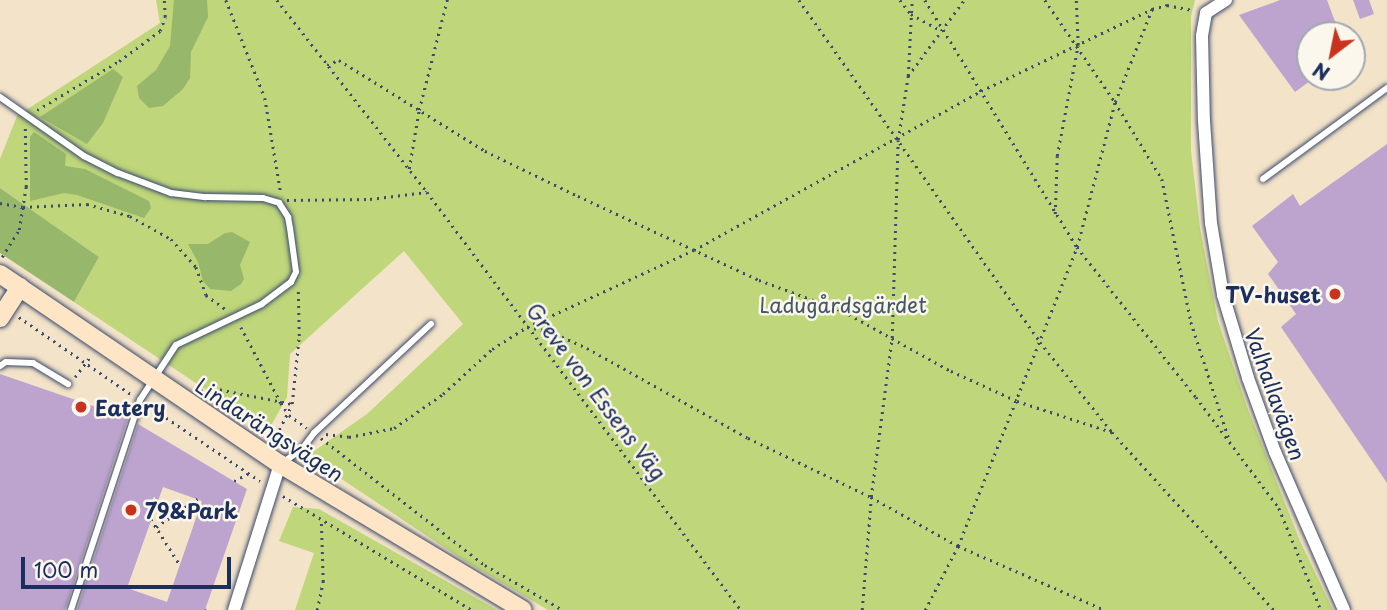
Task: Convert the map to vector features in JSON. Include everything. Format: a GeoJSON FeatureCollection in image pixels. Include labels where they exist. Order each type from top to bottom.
{"type":"FeatureCollection","features":[{"type":"Feature","properties":{"kind":"street"},"geometry":{"type":"LineString","coordinates":[[1206,13],[1226,0]]}},
{"type":"Feature","properties":{"kind":"street","name":"Valhallavägen"},"geometry":{"type":"LineString","coordinates":[[1206,13],[1202,36],[1204,121],[1211,223],[1223,295],[1248,378],[1275,452],[1344,610]]}},
{"type":"Feature","properties":{"kind":"street"},"geometry":{"type":"LineString","coordinates":[[0,318],[6,277]]}},
{"type":"Feature","properties":{"kind":"street","name":"Lindarängsvägen"},"geometry":{"type":"LineString","coordinates":[[6,277],[153,380],[280,464],[523,610]]}},
{"type":"Feature","properties":{"kind":"street"},"geometry":{"type":"LineString","coordinates":[[234,610],[280,464]]}},
{"type":"Feature","properties":{"kind":"lane"},"geometry":{"type":"LineString","coordinates":[[1263,179],[1387,88]]}},
{"type":"Feature","properties":{"kind":"lane"},"geometry":{"type":"LineString","coordinates":[[0,97],[84,156],[148,186],[206,198],[263,198],[279,203],[288,217],[296,272],[291,282],[262,304],[176,345],[138,406],[71,610]]}},
{"type":"Feature","properties":{"kind":"lane"},"geometry":{"type":"LineString","coordinates":[[280,464],[302,449],[314,433],[431,324]]}},
{"type":"Feature","properties":{"kind":"lane"},"geometry":{"type":"LineString","coordinates":[[0,366],[6,362],[33,363],[68,384]]}},
{"type":"Feature","properties":{"kind":"path"},"geometry":{"type":"LineString","coordinates":[[6,277],[6,251],[19,230],[26,187],[23,153],[28,117],[119,61],[160,31],[165,18],[164,0]]}},
{"type":"Feature","properties":{"kind":"path"},"geometry":{"type":"LineString","coordinates":[[226,0],[265,98],[282,200],[288,217]]}},
{"type":"Feature","properties":{"kind":"path","name":"Greve von Essens Väg"},"geometry":{"type":"LineString","coordinates":[[277,0],[427,192],[741,610]]}},
{"type":"Feature","properties":{"kind":"path"},"geometry":{"type":"LineString","coordinates":[[409,169],[419,110],[447,0]]}},
{"type":"Feature","properties":{"kind":"path"},"geometry":{"type":"LineString","coordinates":[[799,0],[1040,342],[1112,432],[1273,610]]}},
{"type":"Feature","properties":{"kind":"path"},"geometry":{"type":"LineString","coordinates":[[900,0],[911,14],[943,31]]}},
{"type":"Feature","properties":{"kind":"path"},"geometry":{"type":"LineString","coordinates":[[862,610],[871,497],[892,338],[898,140],[908,76],[912,0]]}},
{"type":"Feature","properties":{"kind":"path"},"geometry":{"type":"LineString","coordinates":[[925,0],[1076,247],[1279,508],[1321,610]]}},
{"type":"Feature","properties":{"kind":"path"},"geometry":{"type":"LineString","coordinates":[[908,76],[964,0]]}},
{"type":"Feature","properties":{"kind":"path"},"geometry":{"type":"LineString","coordinates":[[1045,0],[1078,45],[1162,179],[1191,322],[1230,442]]}},
{"type":"Feature","properties":{"kind":"path"},"geometry":{"type":"LineString","coordinates":[[1055,214],[1057,156],[1078,45],[1076,0]]}},
{"type":"Feature","properties":{"kind":"path"},"geometry":{"type":"LineString","coordinates":[[1167,5],[1170,0]]}},
{"type":"Feature","properties":{"kind":"path"},"geometry":{"type":"LineString","coordinates":[[314,433],[349,437],[394,428],[443,394],[492,349],[527,327],[694,250],[898,140],[981,91],[1152,9],[1167,5],[1206,13]]}},
{"type":"Feature","properties":{"kind":"path"},"geometry":{"type":"LineString","coordinates":[[925,610],[958,546],[1076,247],[1115,102],[1152,9]]}},
{"type":"Feature","properties":{"kind":"path"},"geometry":{"type":"LineString","coordinates":[[327,65],[340,60],[485,150],[694,250],[759,279],[843,311],[1017,401],[1112,432]]}},
{"type":"Feature","properties":{"kind":"path"},"geometry":{"type":"LineString","coordinates":[[263,198],[370,199],[427,192]]}},
{"type":"Feature","properties":{"kind":"path"},"geometry":{"type":"LineString","coordinates":[[0,203],[23,208],[87,204],[130,216],[171,239],[195,267],[206,295],[234,316],[289,415],[485,565],[563,610]]}},
{"type":"Feature","properties":{"kind":"path"},"geometry":{"type":"LineString","coordinates":[[274,439],[289,415],[292,404],[299,336],[296,272]]}},
{"type":"Feature","properties":{"kind":"path"},"geometry":{"type":"LineString","coordinates":[[527,327],[549,331],[587,348],[748,438],[871,497],[958,546],[1105,610]]}},
{"type":"Feature","properties":{"kind":"path"},"geometry":{"type":"LineString","coordinates":[[75,376],[90,357]]}},
{"type":"Feature","properties":{"kind":"path"},"geometry":{"type":"LineString","coordinates":[[201,391],[213,388],[292,404]]}},
{"type":"Feature","properties":{"kind":"path"},"geometry":{"type":"LineString","coordinates":[[234,481],[249,473]]}},
{"type":"Feature","properties":{"kind":"path"},"geometry":{"type":"LineString","coordinates":[[156,527],[197,499]]}},
{"type":"Feature","properties":{"kind":"path"},"geometry":{"type":"LineString","coordinates":[[292,502],[472,610]]}},
{"type":"Feature","properties":{"kind":"path"},"geometry":{"type":"LineString","coordinates":[[151,519],[180,565]]}},
{"type":"Feature","properties":{"kind":"path"},"geometry":{"type":"LineString","coordinates":[[317,610],[323,582],[321,520]]}},
{"type":"Feature","properties":{"kind":"green space","name":"Ladugårdsgärdet"},"geometry":{"type":"Polygon","coordinates":[[[156,0],[1195,0],[1191,16],[1191,151],[1200,228],[1218,321],[1247,407],[1300,541],[1333,610],[548,610],[460,558],[307,456],[367,414],[463,324],[404,251],[290,354],[287,397],[268,431],[74,302],[99,257],[0,188],[0,159],[17,116],[160,23],[156,0]]]}},
{"type":"Feature","properties":{"kind":"green space"},"geometry":{"type":"Polygon","coordinates":[[[174,0],[207,0],[208,17],[191,52],[190,78],[183,89],[163,106],[149,108],[139,98],[137,86],[156,70],[170,46],[174,0]]]}},
{"type":"Feature","properties":{"kind":"green space"},"geometry":{"type":"Polygon","coordinates":[[[113,69],[123,77],[103,123],[87,144],[40,117],[113,69]]]}},
{"type":"Feature","properties":{"kind":"green space"},"geometry":{"type":"Polygon","coordinates":[[[34,132],[66,154],[65,166],[85,169],[149,201],[151,208],[144,218],[64,193],[30,201],[30,137],[34,132]]]}},
{"type":"Feature","properties":{"kind":"green space"},"geometry":{"type":"Polygon","coordinates":[[[0,188],[99,257],[74,302],[0,253],[0,188]]]}},
{"type":"Feature","properties":{"kind":"green space"},"geometry":{"type":"Polygon","coordinates":[[[232,232],[250,242],[240,265],[244,279],[231,291],[210,289],[203,281],[198,262],[188,244],[208,244],[225,233],[232,232]]]}},
{"type":"Feature","properties":{"kind":"green space"},"geometry":{"type":"Polygon","coordinates":[[[293,507],[319,509],[497,610],[295,610],[314,553],[279,541],[293,507]]]}},
{"type":"Feature","properties":{"kind":"building"},"geometry":{"type":"Polygon","coordinates":[[[1280,0],[1327,0],[1335,21],[1296,21],[1295,92],[1239,15],[1280,0]]]}},
{"type":"Feature","properties":{"kind":"building"},"geometry":{"type":"Polygon","coordinates":[[[1353,0],[1369,0],[1374,14],[1360,19],[1353,0]]]}},
{"type":"Feature","properties":{"kind":"building","name":"TV-huset"},"geometry":{"type":"Polygon","coordinates":[[[1387,144],[1387,483],[1281,327],[1296,314],[1268,274],[1278,262],[1252,226],[1293,194],[1300,206],[1387,144]]]}},
{"type":"Feature","properties":{"kind":"building"},"geometry":{"type":"Polygon","coordinates":[[[0,374],[128,418],[65,610],[0,610],[0,374]]]}},
{"type":"Feature","properties":{"kind":"building","name":"79&Park"},"geometry":{"type":"Polygon","coordinates":[[[138,424],[247,489],[205,610],[77,610],[138,424]],[[163,487],[127,588],[167,602],[202,501],[163,487]]]}},
{"type":"Feature","properties":{"kind":"place","name":"TV-huset"},"geometry":{"type":"Point","coordinates":[1335,294]}},
{"type":"Feature","properties":{"kind":"place","name":"Eatery"},"geometry":{"type":"Point","coordinates":[81,407]}},
{"type":"Feature","properties":{"kind":"place","name":"79&Park"},"geometry":{"type":"Point","coordinates":[131,510]}}]}
